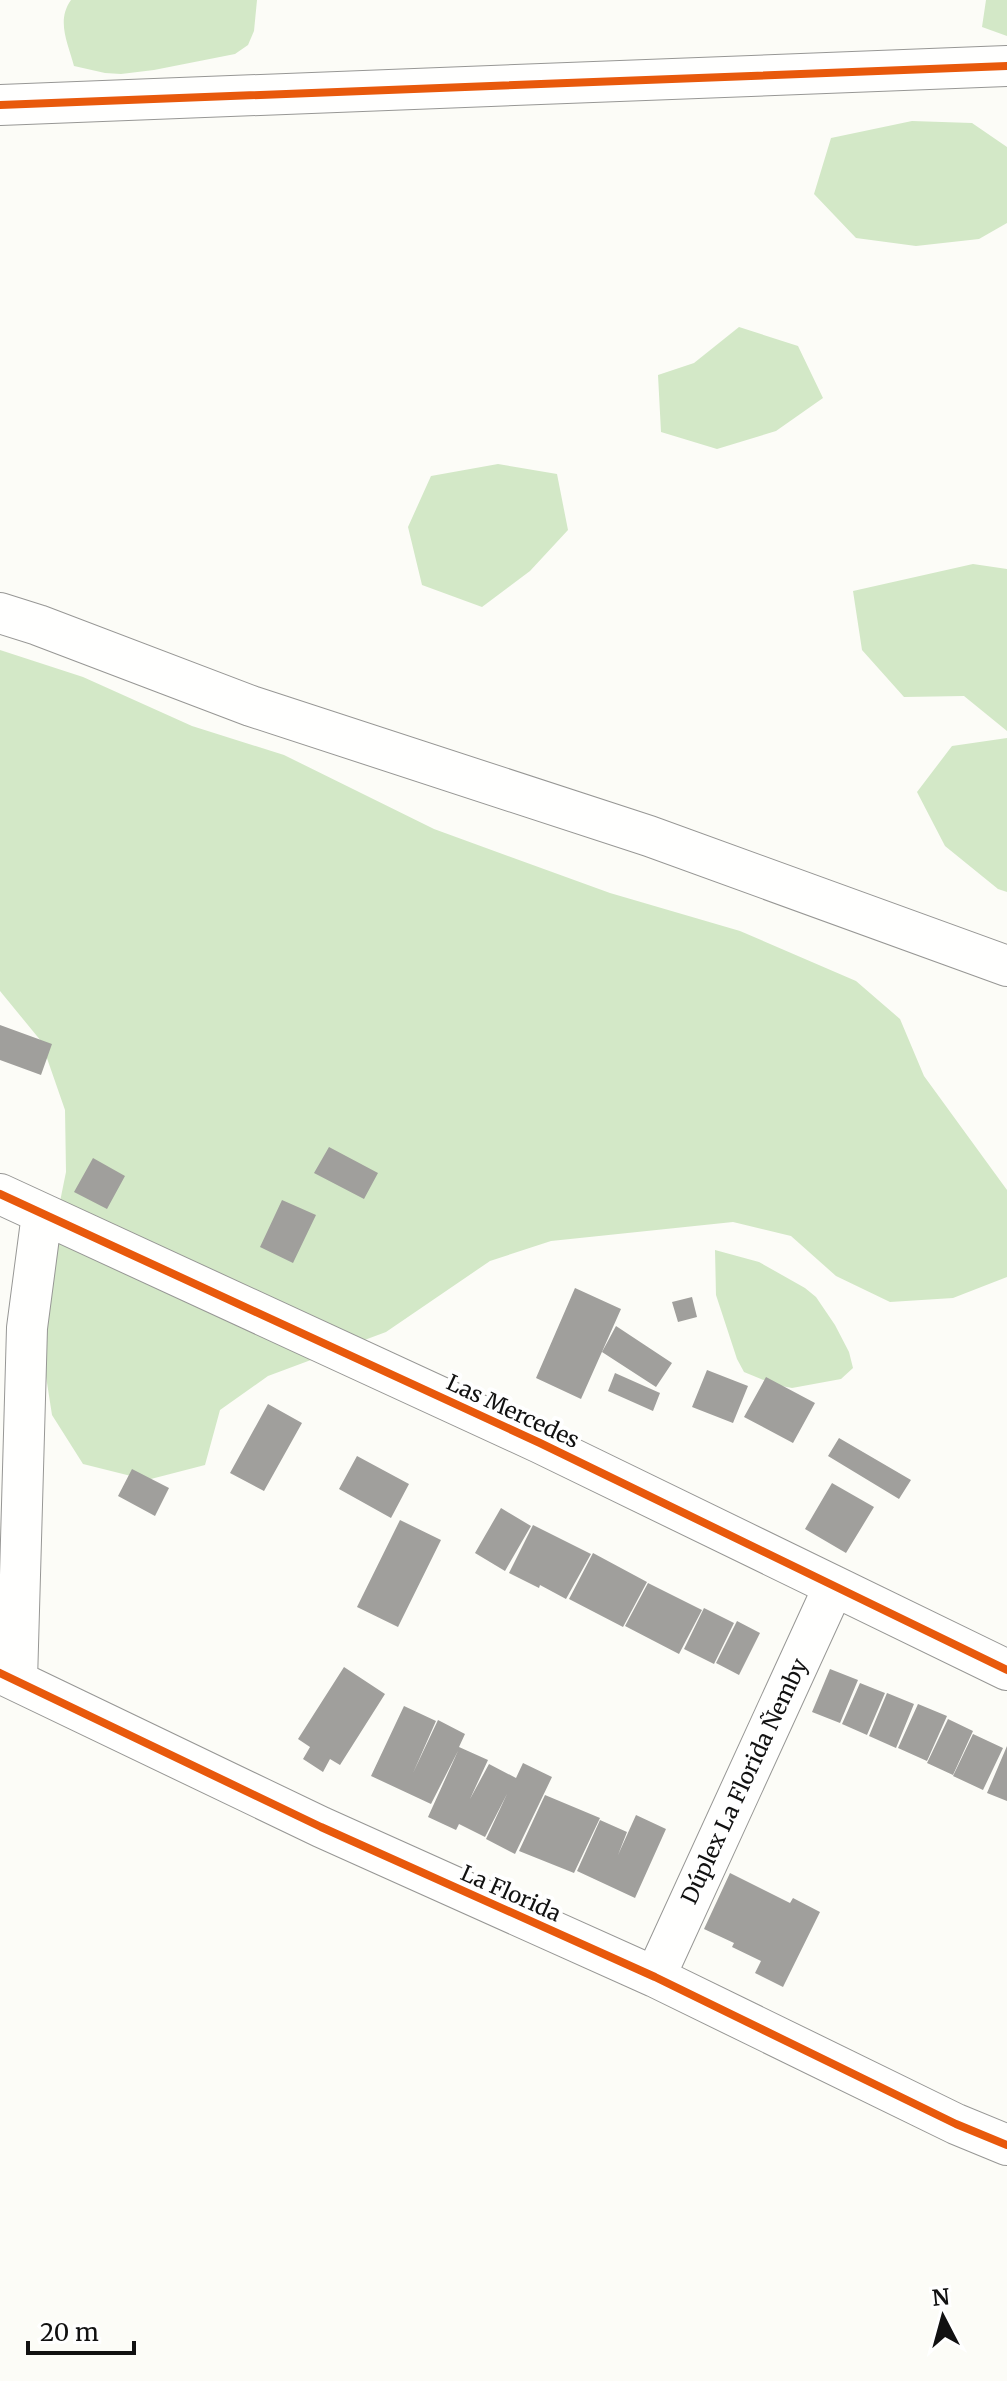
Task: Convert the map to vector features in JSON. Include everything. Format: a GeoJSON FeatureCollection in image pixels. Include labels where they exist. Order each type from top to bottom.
{"type":"FeatureCollection","features":[{"type":"Feature","properties":{"kind":"street"},"geometry":{"type":"LineString","coordinates":[[0,105],[1007,66]]}},
{"type":"Feature","properties":{"kind":"street"},"geometry":{"type":"LineString","coordinates":[[0,613],[251,706],[649,836],[1007,966]]}},
{"type":"Feature","properties":{"kind":"street","name":"Las Mercedes"},"geometry":{"type":"LineString","coordinates":[[0,1194],[540,1443],[1007,1670]]}},
{"type":"Feature","properties":{"kind":"street"},"geometry":{"type":"LineString","coordinates":[[9,1677],[27,1328],[42,1214]]}},
{"type":"Feature","properties":{"kind":"street","name":"Dúplex La Florida Ñemby"},"geometry":{"type":"LineString","coordinates":[[655,1977],[834,1586]]}},
{"type":"Feature","properties":{"kind":"street","name":"La Florida"},"geometry":{"type":"LineString","coordinates":[[9,1677],[321,1827],[655,1977],[956,2124],[1007,2145]]}},
{"type":"Feature","properties":{"kind":"green space"},"geometry":{"type":"Polygon","coordinates":[[[71,0],[257,0],[254,31],[248,45],[235,54],[121,74],[74,66],[64,24],[71,0]]]}},
{"type":"Feature","properties":{"kind":"green space"},"geometry":{"type":"Polygon","coordinates":[[[986,0],[1007,0],[1007,36],[982,27],[986,0]]]}},
{"type":"Feature","properties":{"kind":"green space"},"geometry":{"type":"Polygon","coordinates":[[[912,121],[972,123],[1007,147],[1007,223],[979,239],[916,246],[856,238],[814,194],[831,138],[912,121]]]}},
{"type":"Feature","properties":{"kind":"green space"},"geometry":{"type":"Polygon","coordinates":[[[739,327],[798,346],[823,398],[776,431],[717,449],[661,432],[658,375],[694,363],[739,327]]]}},
{"type":"Feature","properties":{"kind":"green space"},"geometry":{"type":"Polygon","coordinates":[[[498,464],[557,474],[568,530],[530,571],[482,607],[422,585],[408,527],[431,476],[498,464]]]}},
{"type":"Feature","properties":{"kind":"green space"},"geometry":{"type":"Polygon","coordinates":[[[973,564],[1007,569],[1007,731],[964,696],[904,697],[862,650],[853,591],[973,564]]]}},
{"type":"Feature","properties":{"kind":"green space"},"geometry":{"type":"Polygon","coordinates":[[[0,650],[83,677],[192,726],[284,755],[434,829],[610,893],[740,931],[856,981],[900,1019],[924,1076],[1007,1190],[1007,1277],[953,1298],[890,1302],[836,1276],[791,1236],[733,1222],[551,1241],[490,1261],[386,1332],[268,1376],[220,1410],[205,1465],[147,1480],[83,1464],[52,1415],[43,1357],[40,1300],[66,1172],[65,1110],[41,1041],[0,991],[0,650]]]}},
{"type":"Feature","properties":{"kind":"green space"},"geometry":{"type":"Polygon","coordinates":[[[1007,738],[1007,892],[998,889],[945,846],[917,792],[952,746],[1007,738]]]}},
{"type":"Feature","properties":{"kind":"green space"},"geometry":{"type":"Polygon","coordinates":[[[715,1250],[759,1262],[816,1297],[835,1325],[849,1352],[853,1368],[841,1379],[792,1388],[744,1372],[716,1295],[715,1250]]]}},
{"type":"Feature","properties":{"kind":"building"},"geometry":{"type":"Polygon","coordinates":[[[0,1025],[52,1044],[41,1075],[0,1060],[0,1025]]]}},
{"type":"Feature","properties":{"kind":"building"},"geometry":{"type":"Polygon","coordinates":[[[329,1147],[378,1173],[364,1199],[314,1173],[329,1147]]]}},
{"type":"Feature","properties":{"kind":"building"},"geometry":{"type":"Polygon","coordinates":[[[93,1158],[125,1176],[107,1209],[74,1192],[93,1158]]]}},
{"type":"Feature","properties":{"kind":"building"},"geometry":{"type":"Polygon","coordinates":[[[282,1200],[316,1215],[293,1263],[260,1247],[282,1200]]]}},
{"type":"Feature","properties":{"kind":"building"},"geometry":{"type":"Polygon","coordinates":[[[575,1288],[621,1309],[581,1399],[536,1378],[575,1288]]]}},
{"type":"Feature","properties":{"kind":"building"},"geometry":{"type":"Polygon","coordinates":[[[692,1297],[697,1317],[678,1322],[672,1302],[692,1297]]]}},
{"type":"Feature","properties":{"kind":"building"},"geometry":{"type":"Polygon","coordinates":[[[616,1326],[672,1363],[656,1387],[602,1352],[616,1326]]]}},
{"type":"Feature","properties":{"kind":"building"},"geometry":{"type":"Polygon","coordinates":[[[707,1370],[748,1386],[733,1423],[692,1407],[707,1370]]]}},
{"type":"Feature","properties":{"kind":"building"},"geometry":{"type":"Polygon","coordinates":[[[615,1373],[660,1393],[653,1411],[608,1391],[615,1373]]]}},
{"type":"Feature","properties":{"kind":"building"},"geometry":{"type":"Polygon","coordinates":[[[766,1377],[815,1403],[793,1443],[744,1417],[766,1377]]]}},
{"type":"Feature","properties":{"kind":"building"},"geometry":{"type":"Polygon","coordinates":[[[268,1404],[302,1423],[264,1491],[230,1473],[268,1404]]]}},
{"type":"Feature","properties":{"kind":"building"},"geometry":{"type":"Polygon","coordinates":[[[839,1438],[911,1480],[899,1499],[828,1456],[839,1438]]]}},
{"type":"Feature","properties":{"kind":"building"},"geometry":{"type":"Polygon","coordinates":[[[357,1456],[409,1484],[391,1518],[339,1489],[357,1456]]]}},
{"type":"Feature","properties":{"kind":"building"},"geometry":{"type":"Polygon","coordinates":[[[132,1469],[169,1488],[155,1516],[118,1496],[132,1469]]]}},
{"type":"Feature","properties":{"kind":"building"},"geometry":{"type":"Polygon","coordinates":[[[832,1483],[874,1507],[846,1553],[805,1529],[832,1483]]]}},
{"type":"Feature","properties":{"kind":"building"},"geometry":{"type":"Polygon","coordinates":[[[501,1508],[531,1526],[505,1571],[475,1553],[501,1508]]]}},
{"type":"Feature","properties":{"kind":"building"},"geometry":{"type":"Polygon","coordinates":[[[400,1520],[441,1540],[398,1627],[357,1607],[400,1520]]]}},
{"type":"Feature","properties":{"kind":"building"},"geometry":{"type":"Polygon","coordinates":[[[533,1525],[591,1554],[566,1599],[509,1573],[533,1525]]]}},
{"type":"Feature","properties":{"kind":"building"},"geometry":{"type":"Polygon","coordinates":[[[593,1553],[647,1582],[623,1627],[569,1599],[593,1553]]]}},
{"type":"Feature","properties":{"kind":"building"},"geometry":{"type":"Polygon","coordinates":[[[648,1583],[702,1610],[679,1654],[625,1626],[648,1583]]]}},
{"type":"Feature","properties":{"kind":"building"},"geometry":{"type":"Polygon","coordinates":[[[704,1608],[734,1623],[714,1664],[684,1649],[704,1608]]]}},
{"type":"Feature","properties":{"kind":"building"},"geometry":{"type":"Polygon","coordinates":[[[737,1621],[760,1633],[739,1675],[716,1663],[737,1621]]]}},
{"type":"Feature","properties":{"kind":"building"},"geometry":{"type":"Polygon","coordinates":[[[344,1667],[385,1694],[340,1765],[330,1759],[323,1772],[303,1759],[310,1747],[298,1739],[344,1667]]]}},
{"type":"Feature","properties":{"kind":"building"},"geometry":{"type":"Polygon","coordinates":[[[830,1669],[858,1680],[840,1723],[812,1712],[830,1669]]]}},
{"type":"Feature","properties":{"kind":"building"},"geometry":{"type":"Polygon","coordinates":[[[860,1683],[885,1693],[867,1735],[842,1724],[860,1683]]]}},
{"type":"Feature","properties":{"kind":"building"},"geometry":{"type":"Polygon","coordinates":[[[887,1693],[914,1704],[896,1748],[869,1736],[887,1693]]]}},
{"type":"Feature","properties":{"kind":"building"},"geometry":{"type":"Polygon","coordinates":[[[918,1704],[947,1716],[927,1761],[898,1748],[918,1704]]]}},
{"type":"Feature","properties":{"kind":"building"},"geometry":{"type":"Polygon","coordinates":[[[404,1706],[436,1721],[413,1773],[438,1720],[465,1734],[459,1747],[488,1760],[470,1799],[489,1764],[516,1778],[523,1763],[552,1777],[515,1854],[486,1839],[507,1794],[485,1837],[459,1824],[456,1830],[428,1817],[458,1751],[431,1804],[371,1776],[404,1706]]]}},
{"type":"Feature","properties":{"kind":"building"},"geometry":{"type":"Polygon","coordinates":[[[948,1719],[973,1731],[953,1775],[927,1763],[948,1719]]]}},
{"type":"Feature","properties":{"kind":"building"},"geometry":{"type":"Polygon","coordinates":[[[973,1734],[1003,1748],[983,1790],[953,1776],[973,1734]]]}},
{"type":"Feature","properties":{"kind":"building"},"geometry":{"type":"Polygon","coordinates":[[[1007,1746],[1007,1801],[987,1793],[1007,1746]]]}},
{"type":"Feature","properties":{"kind":"building"},"geometry":{"type":"Polygon","coordinates":[[[545,1795],[600,1818],[574,1873],[519,1851],[545,1795]]]}},
{"type":"Feature","properties":{"kind":"building"},"geometry":{"type":"Polygon","coordinates":[[[636,1815],[666,1829],[635,1898],[577,1871],[600,1820],[627,1832],[618,1855],[636,1815]]]}},
{"type":"Feature","properties":{"kind":"building"},"geometry":{"type":"Polygon","coordinates":[[[730,1873],[790,1903],[793,1898],[820,1912],[783,1987],[755,1973],[761,1961],[732,1947],[734,1943],[704,1929],[730,1873]]]}},
{"type":"Feature","properties":{"kind":"cycle path"},"geometry":{"type":"LineString","coordinates":[[0,105],[1007,66]]}},
{"type":"Feature","properties":{"kind":"cycle path"},"geometry":{"type":"LineString","coordinates":[[0,1194],[540,1443],[1007,1670]]}},
{"type":"Feature","properties":{"kind":"cycle path"},"geometry":{"type":"LineString","coordinates":[[0,1673],[321,1827],[655,1977],[956,2124],[1007,2145]]}}]}
